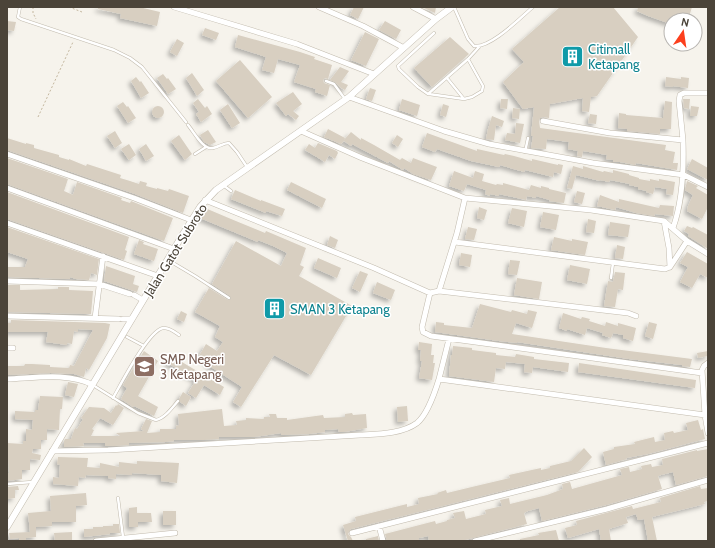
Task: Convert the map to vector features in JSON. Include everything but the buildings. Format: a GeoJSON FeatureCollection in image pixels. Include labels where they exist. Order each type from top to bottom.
{"type":"FeatureCollection","features":[{"type":"Feature","properties":{"kind":"street"},"geometry":{"type":"LineString","coordinates":[[174,7],[297,44],[374,74]]}},
{"type":"Feature","properties":{"kind":"street"},"geometry":{"type":"LineString","coordinates":[[319,7],[363,26],[402,50]]}},
{"type":"Feature","properties":{"kind":"street"},"geometry":{"type":"LineString","coordinates":[[413,7],[436,19]]}},
{"type":"Feature","properties":{"kind":"street","name":"Jalan Gatot Subroto"},"geometry":{"type":"LineString","coordinates":[[7,527],[52,451],[125,336],[143,300],[191,220],[205,200],[222,185],[347,98],[436,19],[453,7]]}},
{"type":"Feature","properties":{"kind":"street"},"geometry":{"type":"LineString","coordinates":[[673,228],[678,212],[684,175],[683,140],[679,101],[680,95],[684,93],[708,93]]}},
{"type":"Feature","properties":{"kind":"street"},"geometry":{"type":"LineString","coordinates":[[347,98],[444,131],[489,144],[593,164],[684,175],[708,187]]}},
{"type":"Feature","properties":{"kind":"street"},"geometry":{"type":"LineString","coordinates":[[543,121],[610,133],[683,140]]}},
{"type":"Feature","properties":{"kind":"street"},"geometry":{"type":"LineString","coordinates":[[301,131],[370,161],[465,198],[591,210],[664,222],[687,241],[708,254]]}},
{"type":"Feature","properties":{"kind":"street"},"geometry":{"type":"LineString","coordinates":[[7,154],[134,198],[191,220]]}},
{"type":"Feature","properties":{"kind":"street"},"geometry":{"type":"LineString","coordinates":[[7,188],[174,249]]}},
{"type":"Feature","properties":{"kind":"street"},"geometry":{"type":"LineString","coordinates":[[439,291],[454,242],[465,198]]}},
{"type":"Feature","properties":{"kind":"street"},"geometry":{"type":"LineString","coordinates":[[205,200],[374,268],[430,293],[439,291],[624,313],[636,316]]}},
{"type":"Feature","properties":{"kind":"street"},"geometry":{"type":"LineString","coordinates":[[7,222],[158,276]]}},
{"type":"Feature","properties":{"kind":"street"},"geometry":{"type":"LineString","coordinates":[[664,222],[669,248],[670,267]]}},
{"type":"Feature","properties":{"kind":"street"},"geometry":{"type":"LineString","coordinates":[[670,267],[687,241]]}},
{"type":"Feature","properties":{"kind":"street"},"geometry":{"type":"LineString","coordinates":[[454,242],[661,268],[670,267]]}},
{"type":"Feature","properties":{"kind":"street"},"geometry":{"type":"LineString","coordinates":[[95,318],[103,256]]}},
{"type":"Feature","properties":{"kind":"street"},"geometry":{"type":"LineString","coordinates":[[7,281],[99,284],[143,300]]}},
{"type":"Feature","properties":{"kind":"street"},"geometry":{"type":"LineString","coordinates":[[430,293],[422,330],[426,334],[449,339],[702,373]]}},
{"type":"Feature","properties":{"kind":"street"},"geometry":{"type":"LineString","coordinates":[[7,316],[132,320]]}},
{"type":"Feature","properties":{"kind":"street"},"geometry":{"type":"LineString","coordinates":[[52,451],[108,450],[352,435],[401,430],[414,425],[422,417],[433,396],[439,379],[449,339]]}},
{"type":"Feature","properties":{"kind":"street"},"geometry":{"type":"LineString","coordinates":[[7,348],[13,348]]}},
{"type":"Feature","properties":{"kind":"street"},"geometry":{"type":"LineString","coordinates":[[708,363],[702,368],[706,401],[705,415],[708,433]]}},
{"type":"Feature","properties":{"kind":"street"},"geometry":{"type":"LineString","coordinates":[[7,379],[69,378],[83,380],[94,386]]}},
{"type":"Feature","properties":{"kind":"street"},"geometry":{"type":"LineString","coordinates":[[439,379],[705,415]]}},
{"type":"Feature","properties":{"kind":"street"},"geometry":{"type":"LineString","coordinates":[[352,533],[708,443]]}},
{"type":"Feature","properties":{"kind":"street"},"geometry":{"type":"LineString","coordinates":[[475,541],[607,509],[708,480]]}},
{"type":"Feature","properties":{"kind":"street"},"geometry":{"type":"LineString","coordinates":[[379,526],[383,541]]}},
{"type":"Feature","properties":{"kind":"street"},"geometry":{"type":"LineString","coordinates":[[96,541],[175,533]]}},
{"type":"Feature","properties":{"kind":"lane"},"geometry":{"type":"LineString","coordinates":[[20,7],[18,15],[19,18],[114,50],[136,62],[186,122]]}},
{"type":"Feature","properties":{"kind":"lane"},"geometry":{"type":"LineString","coordinates":[[453,7],[468,39],[474,46],[479,47]]}},
{"type":"Feature","properties":{"kind":"lane"},"geometry":{"type":"LineString","coordinates":[[428,94],[468,59],[479,47],[491,42],[534,7]]}},
{"type":"Feature","properties":{"kind":"lane"},"geometry":{"type":"LineString","coordinates":[[434,33],[399,64],[399,69],[418,87],[428,94],[464,99],[472,97],[482,91],[483,88],[468,59]]}},
{"type":"Feature","properties":{"kind":"lane"},"geometry":{"type":"LineString","coordinates":[[402,50],[406,58]]}},
{"type":"Feature","properties":{"kind":"lane"},"geometry":{"type":"LineString","coordinates":[[446,78],[464,99]]}},
{"type":"Feature","properties":{"kind":"lane"},"geometry":{"type":"LineString","coordinates":[[326,80],[338,88],[347,98]]}},
{"type":"Feature","properties":{"kind":"lane"},"geometry":{"type":"LineString","coordinates":[[188,125],[206,147]]}},
{"type":"Feature","properties":{"kind":"lane"},"geometry":{"type":"LineString","coordinates":[[525,152],[528,138]]}},
{"type":"Feature","properties":{"kind":"lane"},"geometry":{"type":"LineString","coordinates":[[195,154],[206,147],[211,148],[228,143],[237,152],[247,168]]}},
{"type":"Feature","properties":{"kind":"lane"},"geometry":{"type":"LineString","coordinates":[[222,185],[231,191]]}},
{"type":"Feature","properties":{"kind":"lane"},"geometry":{"type":"LineString","coordinates":[[168,260],[196,276],[229,298]]}},
{"type":"Feature","properties":{"kind":"lane"},"geometry":{"type":"LineString","coordinates":[[611,278],[614,262]]}},
{"type":"Feature","properties":{"kind":"lane"},"geometry":{"type":"LineString","coordinates":[[113,398],[130,367],[154,333],[162,328],[167,328],[179,335]]}},
{"type":"Feature","properties":{"kind":"lane"},"geometry":{"type":"LineString","coordinates":[[125,336],[144,346]]}},
{"type":"Feature","properties":{"kind":"lane"},"geometry":{"type":"LineString","coordinates":[[94,386],[138,413],[156,420],[159,420],[165,415],[178,401]]}},
{"type":"Feature","properties":{"kind":"lane"},"geometry":{"type":"LineString","coordinates":[[7,484],[34,482]]}},
{"type":"Feature","properties":{"kind":"lane"},"geometry":{"type":"LineString","coordinates":[[118,498],[123,538]]}},
{"type":"Feature","properties":{"kind":"path"},"geometry":{"type":"LineString","coordinates":[[69,7],[82,12]]}},
{"type":"Feature","properties":{"kind":"path"},"geometry":{"type":"LineString","coordinates":[[38,117],[75,37]]}},
{"type":"Feature","properties":{"kind":"place","name":"Citimall Ketapang"},"geometry":{"type":"Point","coordinates":[572,56]}},
{"type":"Feature","properties":{"kind":"place","name":"SMAN 3 Ketapang"},"geometry":{"type":"Point","coordinates":[274,309]}},
{"type":"Feature","properties":{"kind":"place","name":"SMP Negeri 3 Ketapang"},"geometry":{"type":"Point","coordinates":[145,366]}}]}
